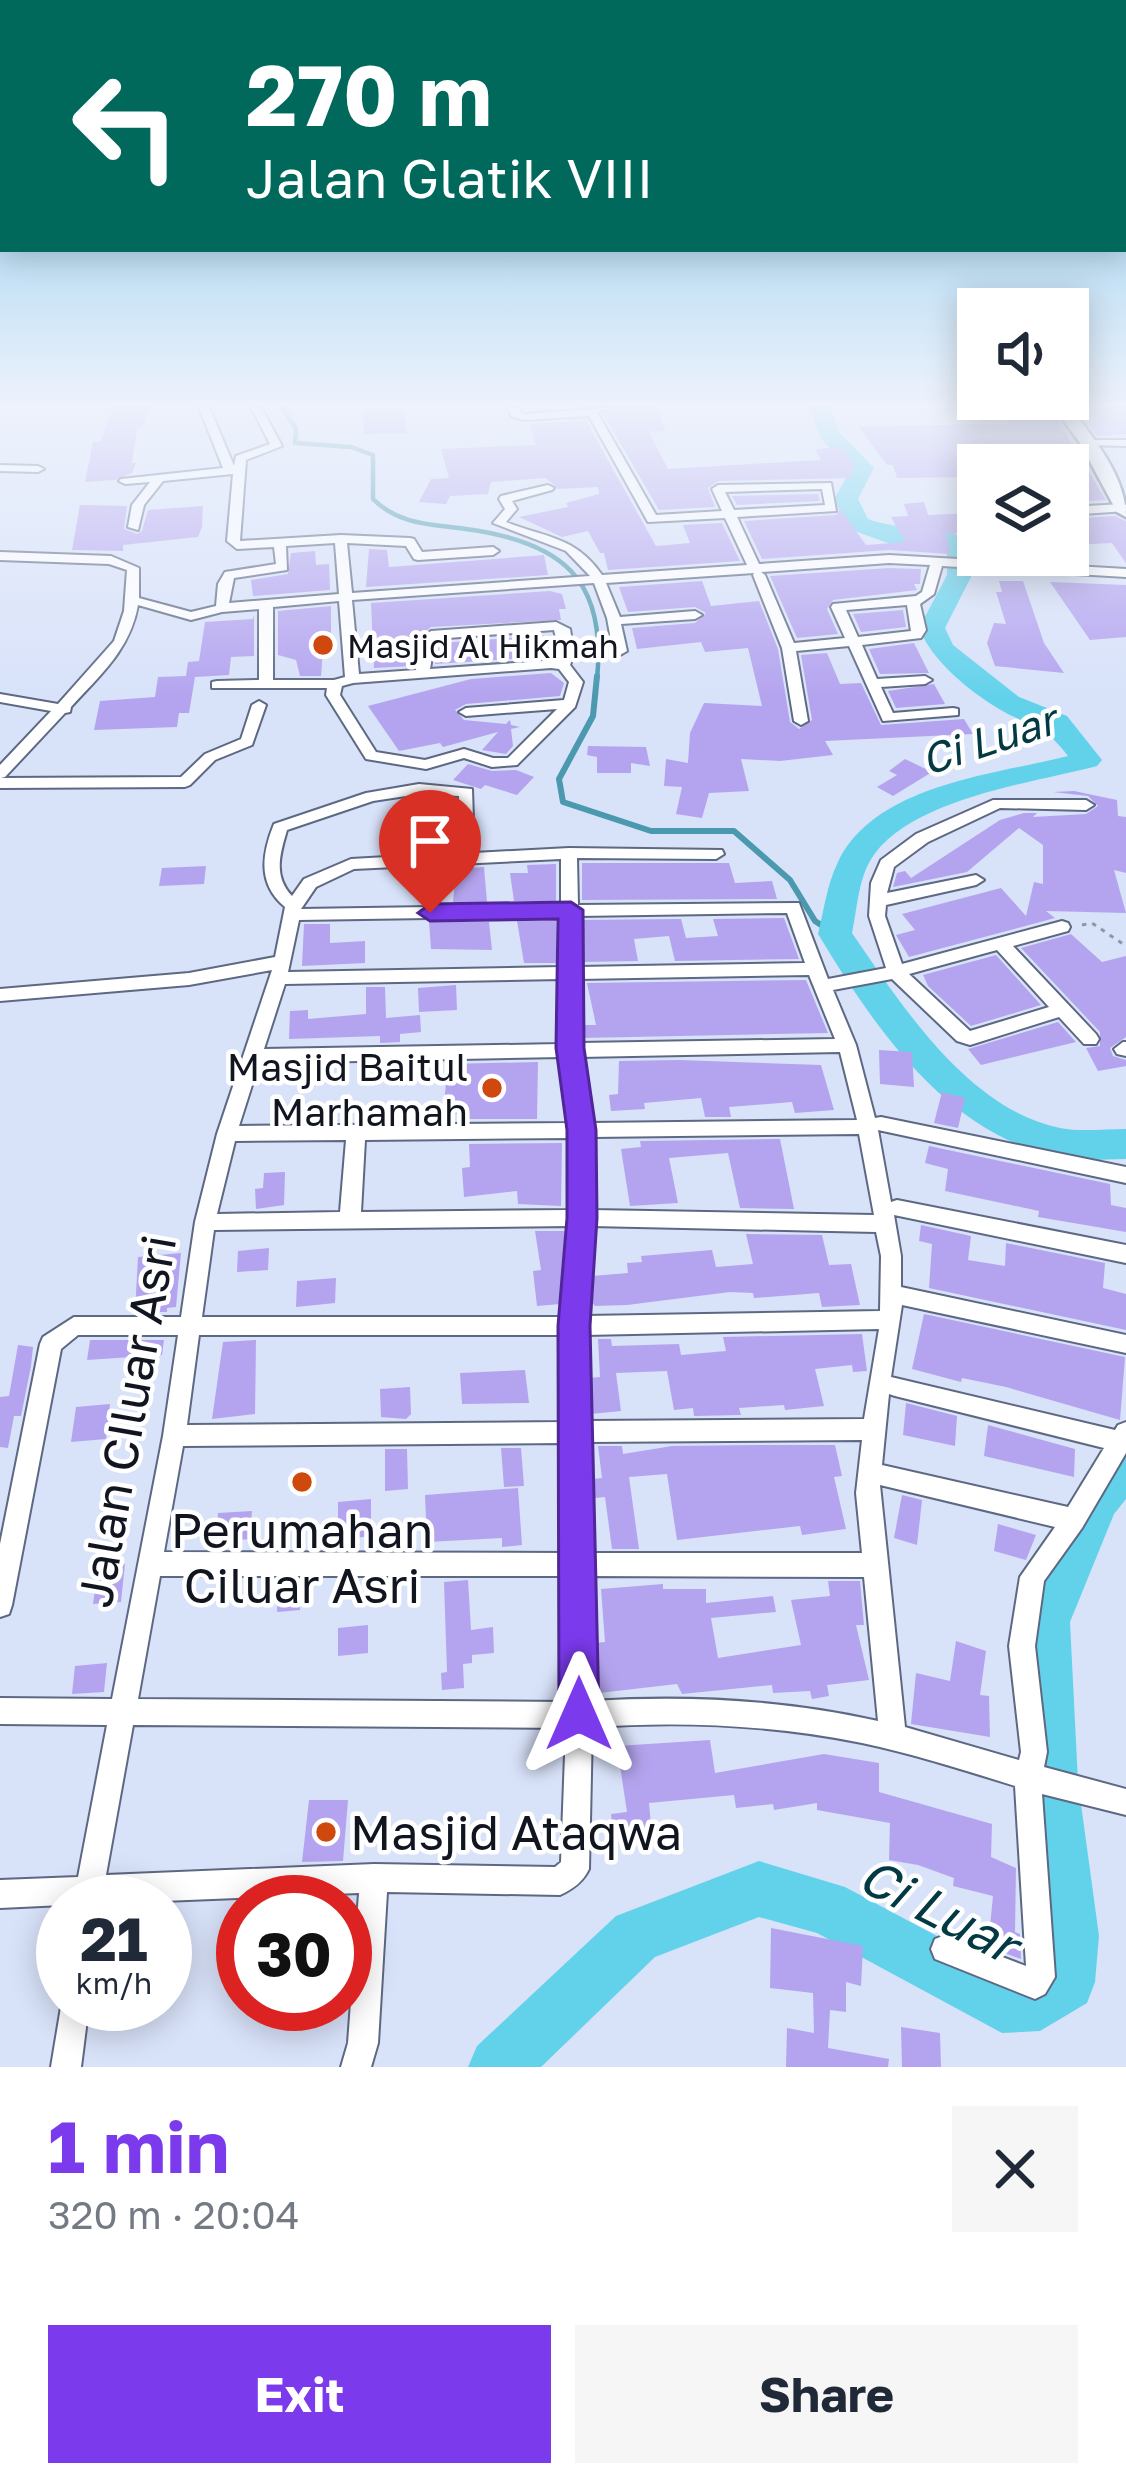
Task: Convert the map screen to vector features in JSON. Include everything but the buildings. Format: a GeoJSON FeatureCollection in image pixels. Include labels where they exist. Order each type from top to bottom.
{"type":"FeatureCollection","features":[{"type":"Feature","properties":{"kind":"street"},"geometry":{"type":"LineString","coordinates":[[134,526],[139,503]]}},
{"type":"Feature","properties":{"kind":"street"},"geometry":{"type":"LineString","coordinates":[[233,503],[234,544],[341,538],[410,542],[418,556],[493,551]]}},
{"type":"Feature","properties":{"kind":"street"},"geometry":{"type":"LineString","coordinates":[[508,503],[511,509],[500,523],[586,557],[615,621],[620,651]]}},
{"type":"Feature","properties":{"kind":"street"},"geometry":{"type":"LineString","coordinates":[[643,503],[650,518],[832,508],[831,503]]}},
{"type":"Feature","properties":{"kind":"street"},"geometry":{"type":"LineString","coordinates":[[724,503],[789,648],[801,721]]}},
{"type":"Feature","properties":{"kind":"street"},"geometry":{"type":"LineString","coordinates":[[1089,511],[1124,510]]}},
{"type":"Feature","properties":{"kind":"street"},"geometry":{"type":"LineString","coordinates":[[341,538],[352,679]]}},
{"type":"Feature","properties":{"kind":"street"},"geometry":{"type":"LineString","coordinates":[[222,608],[224,584],[232,574],[283,567],[279,542]]}},
{"type":"Feature","properties":{"kind":"street"},"geometry":{"type":"LineString","coordinates":[[0,556],[111,560],[133,568],[126,634],[0,778]]}},
{"type":"Feature","properties":{"kind":"street"},"geometry":{"type":"LineString","coordinates":[[130,599],[178,615],[222,608],[907,561],[1126,573]]}},
{"type":"Feature","properties":{"kind":"street"},"geometry":{"type":"LineString","coordinates":[[944,562],[928,594],[913,602],[838,607],[888,718],[953,712]]}},
{"type":"Feature","properties":{"kind":"street"},"geometry":{"type":"LineString","coordinates":[[789,648],[916,635],[920,630],[913,602]]}},
{"type":"Feature","properties":{"kind":"street"},"geometry":{"type":"LineString","coordinates":[[266,605],[266,686]]}},
{"type":"Feature","properties":{"kind":"street"},"geometry":{"type":"LineString","coordinates":[[615,621],[695,615]]}},
{"type":"Feature","properties":{"kind":"street"},"geometry":{"type":"LineString","coordinates":[[423,671],[431,635],[556,626],[563,629],[567,654],[563,665]]}},
{"type":"Feature","properties":{"kind":"street"},"geometry":{"type":"LineString","coordinates":[[334,684],[332,695],[339,711],[370,756],[426,765],[464,753],[492,763],[512,762],[570,704],[576,682],[563,665]]}},
{"type":"Feature","properties":{"kind":"street"},"geometry":{"type":"LineString","coordinates":[[217,685],[334,684],[423,671],[563,665]]}},
{"type":"Feature","properties":{"kind":"street"},"geometry":{"type":"LineString","coordinates":[[873,683],[926,680]]}},
{"type":"Feature","properties":{"kind":"street"},"geometry":{"type":"LineString","coordinates":[[0,698],[64,709]]}},
{"type":"Feature","properties":{"kind":"street"},"geometry":{"type":"LineString","coordinates":[[466,712],[570,704]]}},
{"type":"Feature","properties":{"kind":"street"},"geometry":{"type":"LineString","coordinates":[[0,778],[185,782],[210,758],[248,742],[259,705]]}},
{"type":"Feature","properties":{"kind":"street"},"geometry":{"type":"LineString","coordinates":[[466,859],[467,793],[442,788],[344,803],[280,827],[268,868],[278,896],[292,910],[793,908],[826,980],[847,1045],[873,1126],[892,1216],[891,1320],[868,1493],[893,1737]]}},
{"type":"Feature","properties":{"kind":"street"},"geometry":{"type":"LineString","coordinates":[[1060,1010],[968,1038],[893,973],[882,940],[878,901],[887,864],[960,818],[998,803],[1086,805]]}},
{"type":"Feature","properties":{"kind":"street"},"geometry":{"type":"LineString","coordinates":[[192,1890],[374,1878],[568,1878],[575,1869],[579,1714],[574,1326],[582,1130],[570,1048],[569,853]]}},
{"type":"Feature","properties":{"kind":"street"},"geometry":{"type":"LineString","coordinates":[[292,910],[310,883],[351,864],[569,853],[716,854]]}},
{"type":"Feature","properties":{"kind":"street"},"geometry":{"type":"LineString","coordinates":[[878,901],[976,880]]}},
{"type":"Feature","properties":{"kind":"street","name":"Jalan CIluar Asri"},"geometry":{"type":"LineString","coordinates":[[91,1875],[174,1436],[205,1222],[227,1134],[280,970],[292,910]]}},
{"type":"Feature","properties":{"kind":"street"},"geometry":{"type":"LineString","coordinates":[[0,995],[280,970],[826,980],[893,973],[1063,927]]}},
{"type":"Feature","properties":{"kind":"street"},"geometry":{"type":"LineString","coordinates":[[1003,945],[1090,1040]]}},
{"type":"Feature","properties":{"kind":"street"},"geometry":{"type":"LineString","coordinates":[[255,1056],[847,1045]]}},
{"type":"Feature","properties":{"kind":"street"},"geometry":{"type":"LineString","coordinates":[[227,1134],[873,1126],[1126,1175]]}},
{"type":"Feature","properties":{"kind":"street"},"geometry":{"type":"LineString","coordinates":[[350,1220],[356,1132]]}},
{"type":"Feature","properties":{"kind":"street"},"geometry":{"type":"LineString","coordinates":[[205,1222],[892,1216],[1126,1254]]}},
{"type":"Feature","properties":{"kind":"street"},"geometry":{"type":"LineString","coordinates":[[898,1294],[1126,1344]]}},
{"type":"Feature","properties":{"kind":"street"},"geometry":{"type":"LineString","coordinates":[[0,1605],[52,1344],[74,1326],[574,1326],[891,1320]]}},
{"type":"Feature","properties":{"kind":"street"},"geometry":{"type":"LineString","coordinates":[[895,1386],[1123,1437],[1074,1520],[1032,1577],[1024,1612],[1022,1646],[1036,1780],[1041,1977],[1035,1984],[945,1949]]}},
{"type":"Feature","properties":{"kind":"street"},"geometry":{"type":"LineString","coordinates":[[174,1436],[875,1429]]}},
{"type":"Feature","properties":{"kind":"street"},"geometry":{"type":"LineString","coordinates":[[884,1474],[1074,1520]]}},
{"type":"Feature","properties":{"kind":"street"},"geometry":{"type":"LineString","coordinates":[[149,1564],[876,1565]]}},
{"type":"Feature","properties":{"kind":"street"},"geometry":{"type":"LineString","coordinates":[[0,1711],[738,1714],[893,1737],[1119,1800]]}},
{"type":"Feature","properties":{"kind":"street"},"geometry":{"type":"LineString","coordinates":[[356,2067],[363,2043],[374,1878]]}},
{"type":"Feature","properties":{"kind":"street"},"geometry":{"type":"LineString","coordinates":[[0,1894],[36,1895]]}},
{"type":"Feature","properties":{"kind":"street"},"geometry":{"type":"LineString","coordinates":[[66,2067],[71,2031]]}},
{"type":"Feature","properties":{"kind":"path"},"geometry":{"type":"LineString","coordinates":[[1063,927],[1092,923],[1126,946]]}},
{"type":"Feature","properties":{"kind":"waterway"},"geometry":{"type":"LineString","coordinates":[[378,503],[416,522],[528,544],[571,571],[594,615],[597,679]]}},
{"type":"Feature","properties":{"kind":"waterway","name":"Ci Luar"},"geometry":{"type":"LineString","coordinates":[[848,503],[858,524],[888,536],[958,541],[960,575],[932,628],[941,649],[1009,703],[1057,722],[1087,760],[963,791],[902,816],[877,833],[854,862],[835,934],[903,1030],[960,1090],[992,1114],[1026,1133],[1061,1143],[1126,1144]]}},
{"type":"Feature","properties":{"kind":"waterway"},"geometry":{"type":"LineString","coordinates":[[597,676],[593,716],[559,779],[563,802],[651,831],[734,831],[790,880],[815,921],[835,934]]}},
{"type":"Feature","properties":{"kind":"waterway","name":"Ci Luar"},"geometry":{"type":"LineString","coordinates":[[498,2067],[636,1936],[759,1889],[825,1907],[913,1951],[1002,2004],[1040,2002],[1066,1982],[1071,1936],[1051,1782],[1045,1622],[1097,1499],[1126,1464]]}},
{"type":"Feature","properties":{"kind":"place","name":"Masjid Al Hikmah"},"geometry":{"type":"Point","coordinates":[323,645]}},
{"type":"Feature","properties":{"kind":"place","name":"Masjid Baitul Marhamah"},"geometry":{"type":"Point","coordinates":[492,1088]}},
{"type":"Feature","properties":{"kind":"place","name":"Perumahan Ciluar Asri"},"geometry":{"type":"Point","coordinates":[302,1482]}},
{"type":"Feature","properties":{"kind":"place","name":"Masjid Ataqwa"},"geometry":{"type":"Point","coordinates":[326,1832]}},
{"type":"Feature","properties":{"kind":"route"},"geometry":{"type":"LineString","coordinates":[[430,913],[571,910],[570,1048],[582,1130],[574,1326],[579,1714]]}}]}
